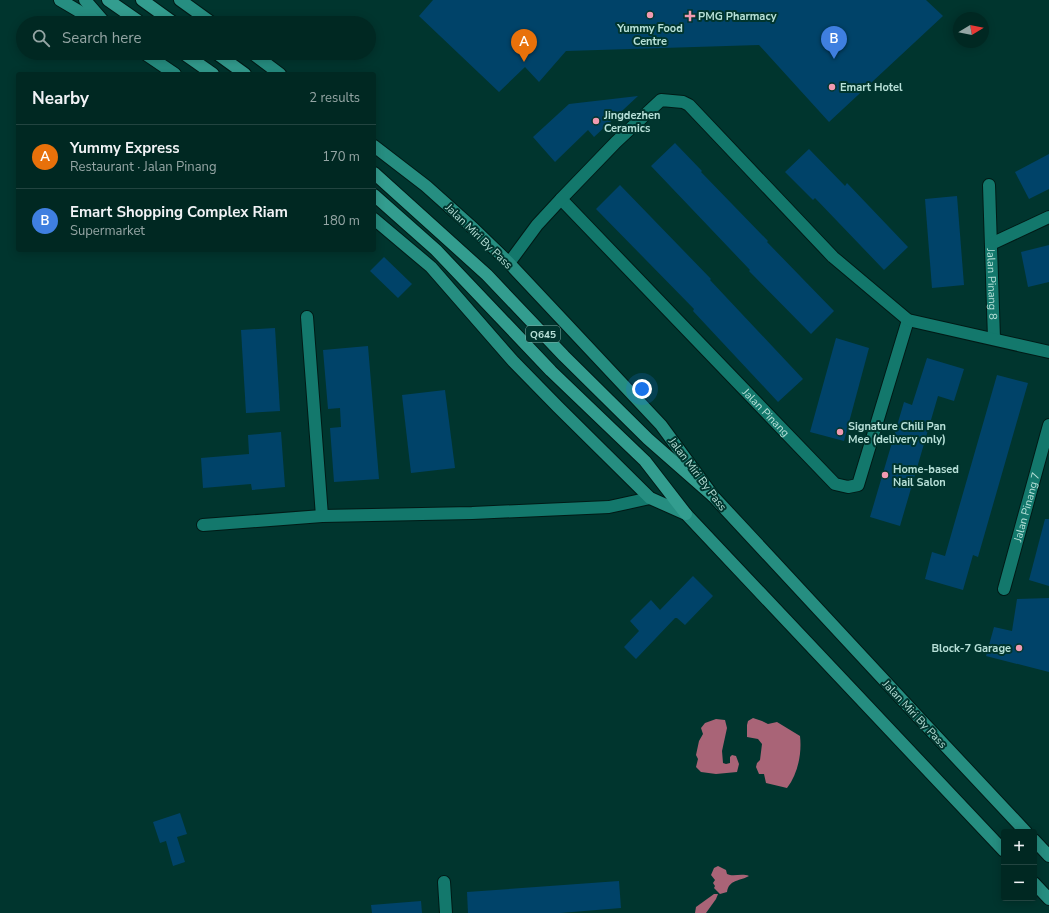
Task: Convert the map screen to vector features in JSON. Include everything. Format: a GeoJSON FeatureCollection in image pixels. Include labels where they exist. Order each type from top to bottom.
{"type":"FeatureCollection","features":[{"type":"Feature","properties":{"kind":"highway"},"geometry":{"type":"LineString","coordinates":[[108,0],[131,16]]}},
{"type":"Feature","properties":{"kind":"highway"},"geometry":{"type":"LineString","coordinates":[[142,0],[164,16]]}},
{"type":"Feature","properties":{"kind":"highway"},"geometry":{"type":"LineString","coordinates":[[193,60],[210,72]]}},
{"type":"Feature","properties":{"kind":"highway"},"geometry":{"type":"LineString","coordinates":[[226,60],[242,72]]}},
{"type":"Feature","properties":{"kind":"highway","name":"Q645"},"geometry":{"type":"LineString","coordinates":[[376,175],[487,275],[564,356],[648,439],[712,496]]}},
{"type":"Feature","properties":{"kind":"highway","name":"Q645"},"geometry":{"type":"LineString","coordinates":[[376,197],[436,250],[551,371],[645,461],[686,514]]}},
{"type":"Feature","properties":{"kind":"main road"},"geometry":{"type":"LineString","coordinates":[[60,0],[87,16]]}},
{"type":"Feature","properties":{"kind":"main road"},"geometry":{"type":"LineString","coordinates":[[85,0],[98,16]]}},
{"type":"Feature","properties":{"kind":"main road"},"geometry":{"type":"LineString","coordinates":[[180,0],[202,16]]}},
{"type":"Feature","properties":{"kind":"main road"},"geometry":{"type":"LineString","coordinates":[[154,60],[172,72]]}},
{"type":"Feature","properties":{"kind":"main road"},"geometry":{"type":"LineString","coordinates":[[261,60],[277,72]]}},
{"type":"Feature","properties":{"kind":"main road","name":"Jalan Miri By Pass"},"geometry":{"type":"LineString","coordinates":[[376,148],[426,186],[509,263],[661,425],[712,496],[1023,829]]}},
{"type":"Feature","properties":{"kind":"main road","name":"Q645"},"geometry":{"type":"LineString","coordinates":[[376,221],[430,267],[518,366],[650,498],[686,514],[1001,848]]}},
{"type":"Feature","properties":{"kind":"main road"},"geometry":{"type":"LineString","coordinates":[[1037,843],[1049,856]]}},
{"type":"Feature","properties":{"kind":"main road"},"geometry":{"type":"LineString","coordinates":[[1037,886],[1049,899]]}},
{"type":"Feature","properties":{"kind":"street"},"geometry":{"type":"LineString","coordinates":[[509,263],[536,225],[616,142],[661,100],[683,102],[689,105],[833,257],[908,320],[1049,352]]}},
{"type":"Feature","properties":{"kind":"street"},"geometry":{"type":"LineString","coordinates":[[989,185],[991,244]]}},
{"type":"Feature","properties":{"kind":"street","name":"Jalan Pinang"},"geometry":{"type":"LineString","coordinates":[[561,199],[835,484],[848,487],[858,485],[908,320]]}},
{"type":"Feature","properties":{"kind":"street","name":"Jalan Pinang 8"},"geometry":{"type":"LineString","coordinates":[[994,339],[991,244],[1049,217]]}},
{"type":"Feature","properties":{"kind":"street"},"geometry":{"type":"LineString","coordinates":[[307,317],[322,516]]}},
{"type":"Feature","properties":{"kind":"street","name":"Jalan Pinang 7"},"geometry":{"type":"LineString","coordinates":[[1004,589],[1049,425]]}},
{"type":"Feature","properties":{"kind":"street"},"geometry":{"type":"LineString","coordinates":[[203,525],[322,516],[472,513],[609,507],[650,498]]}},
{"type":"Feature","properties":{"kind":"street"},"geometry":{"type":"LineString","coordinates":[[444,882],[446,913]]}},
{"type":"Feature","properties":{"kind":"shaded area"},"geometry":{"type":"Polygon","coordinates":[[[753,718],[768,724],[777,722],[800,736],[798,763],[794,776],[787,788],[766,783],[764,774],[759,774],[756,767],[760,760],[762,744],[758,739],[747,737],[748,721],[753,718]]]}},
{"type":"Feature","properties":{"kind":"shaded area"},"geometry":{"type":"Polygon","coordinates":[[[716,719],[725,720],[727,728],[722,751],[723,763],[730,763],[730,757],[732,755],[736,756],[739,764],[737,772],[716,774],[701,772],[696,767],[698,759],[696,755],[699,741],[703,734],[701,728],[705,723],[716,719]]]}},
{"type":"Feature","properties":{"kind":"shaded area"},"geometry":{"type":"Polygon","coordinates":[[[718,866],[726,870],[727,874],[729,875],[749,876],[736,881],[730,885],[727,892],[720,894],[714,888],[715,886],[713,883],[715,880],[711,875],[714,868],[718,866]]]}},
{"type":"Feature","properties":{"kind":"shaded area"},"geometry":{"type":"Polygon","coordinates":[[[714,894],[718,894],[706,913],[695,913],[696,907],[714,894]]]}},
{"type":"Feature","properties":{"kind":"building"},"geometry":{"type":"Polygon","coordinates":[[[433,0],[926,0],[943,16],[829,122],[759,45],[566,51],[539,82],[525,67],[499,92],[419,16],[433,0]]]}},
{"type":"Feature","properties":{"kind":"building"},"geometry":{"type":"Polygon","coordinates":[[[638,96],[594,137],[588,130],[555,162],[533,137],[569,104],[638,96]]]}},
{"type":"Feature","properties":{"kind":"building"},"geometry":{"type":"Polygon","coordinates":[[[675,143],[768,241],[767,242],[834,311],[811,334],[749,271],[750,270],[651,166],[675,143]]]}},
{"type":"Feature","properties":{"kind":"building"},"geometry":{"type":"Polygon","coordinates":[[[809,149],[845,186],[847,183],[908,247],[884,270],[815,198],[813,200],[785,172],[809,149]]]}},
{"type":"Feature","properties":{"kind":"building"},"geometry":{"type":"Polygon","coordinates":[[[1049,154],[1049,189],[1029,199],[1015,172],[1049,154]]]}},
{"type":"Feature","properties":{"kind":"building"},"geometry":{"type":"Polygon","coordinates":[[[620,185],[711,279],[710,280],[803,379],[778,402],[693,311],[694,309],[596,209],[620,185]]]}},
{"type":"Feature","properties":{"kind":"building"},"geometry":{"type":"Polygon","coordinates":[[[957,196],[964,285],[932,288],[925,199],[957,196]]]}},
{"type":"Feature","properties":{"kind":"building"},"geometry":{"type":"Polygon","coordinates":[[[1049,245],[1049,282],[1028,287],[1021,252],[1049,245]]]}},
{"type":"Feature","properties":{"kind":"building"},"geometry":{"type":"Polygon","coordinates":[[[384,257],[412,284],[398,298],[370,271],[384,257]]]}},
{"type":"Feature","properties":{"kind":"building"},"geometry":{"type":"Polygon","coordinates":[[[275,328],[280,411],[246,413],[241,330],[275,328]]]}},
{"type":"Feature","properties":{"kind":"building"},"geometry":{"type":"Polygon","coordinates":[[[836,338],[869,348],[844,441],[810,432],[836,338]]]}},
{"type":"Feature","properties":{"kind":"building"},"geometry":{"type":"Polygon","coordinates":[[[368,346],[379,479],[334,482],[330,428],[341,427],[340,408],[328,409],[323,350],[368,346]]]}},
{"type":"Feature","properties":{"kind":"building"},"geometry":{"type":"Polygon","coordinates":[[[927,358],[964,369],[954,401],[938,396],[900,526],[870,517],[904,402],[912,405],[927,358]]]}},
{"type":"Feature","properties":{"kind":"building"},"geometry":{"type":"Polygon","coordinates":[[[997,375],[1028,383],[978,557],[973,555],[963,590],[925,579],[932,552],[945,556],[997,375]]]}},
{"type":"Feature","properties":{"kind":"building"},"geometry":{"type":"Polygon","coordinates":[[[445,390],[455,468],[411,473],[402,395],[445,390]]]}},
{"type":"Feature","properties":{"kind":"building"},"geometry":{"type":"Polygon","coordinates":[[[281,432],[285,487],[252,490],[251,484],[203,488],[201,458],[249,454],[248,435],[281,432]]]}},
{"type":"Feature","properties":{"kind":"building"},"geometry":{"type":"Polygon","coordinates":[[[1045,519],[1049,519],[1049,586],[1029,580],[1045,519]]]}},
{"type":"Feature","properties":{"kind":"building"},"geometry":{"type":"Polygon","coordinates":[[[693,576],[713,596],[685,625],[675,618],[636,659],[624,647],[639,631],[630,621],[651,600],[660,610],[693,576]]]}},
{"type":"Feature","properties":{"kind":"building"},"geometry":{"type":"Polygon","coordinates":[[[1049,598],[1049,672],[986,656],[994,627],[1012,631],[1017,599],[1049,598]]]}},
{"type":"Feature","properties":{"kind":"building"},"geometry":{"type":"Polygon","coordinates":[[[180,813],[187,834],[177,837],[185,862],[173,866],[166,841],[160,843],[153,822],[180,813]]]}},
{"type":"Feature","properties":{"kind":"building"},"geometry":{"type":"Polygon","coordinates":[[[619,881],[621,908],[560,913],[468,913],[467,892],[619,881]]]}},
{"type":"Feature","properties":{"kind":"building"},"geometry":{"type":"Polygon","coordinates":[[[421,901],[422,913],[372,913],[371,905],[421,901]]]}},
{"type":"Feature","properties":{"kind":"place","name":"Yummy Food Centre"},"geometry":{"type":"Point","coordinates":[650,15]}},
{"type":"Feature","properties":{"kind":"place","name":"PMG Pharmacy"},"geometry":{"type":"Point","coordinates":[690,16]}},
{"type":"Feature","properties":{"kind":"place","name":"Emart Shopping Complex Riam"},"geometry":{"type":"Point","coordinates":[834,59]}},
{"type":"Feature","properties":{"kind":"place","name":"Yummy Express"},"geometry":{"type":"Point","coordinates":[524,62]}},
{"type":"Feature","properties":{"kind":"place","name":"Emart Hotel"},"geometry":{"type":"Point","coordinates":[832,87]}},
{"type":"Feature","properties":{"kind":"place","name":"Jingdezhen Ceramics"},"geometry":{"type":"Point","coordinates":[596,121]}},
{"type":"Feature","properties":{"kind":"place","name":"Signature Chili Pan Mee (delivery only)"},"geometry":{"type":"Point","coordinates":[840,432]}},
{"type":"Feature","properties":{"kind":"place","name":"Home-based Nail Salon"},"geometry":{"type":"Point","coordinates":[885,475]}},
{"type":"Feature","properties":{"kind":"place","name":"Block-7 Garage"},"geometry":{"type":"Point","coordinates":[1019,648]}}]}
